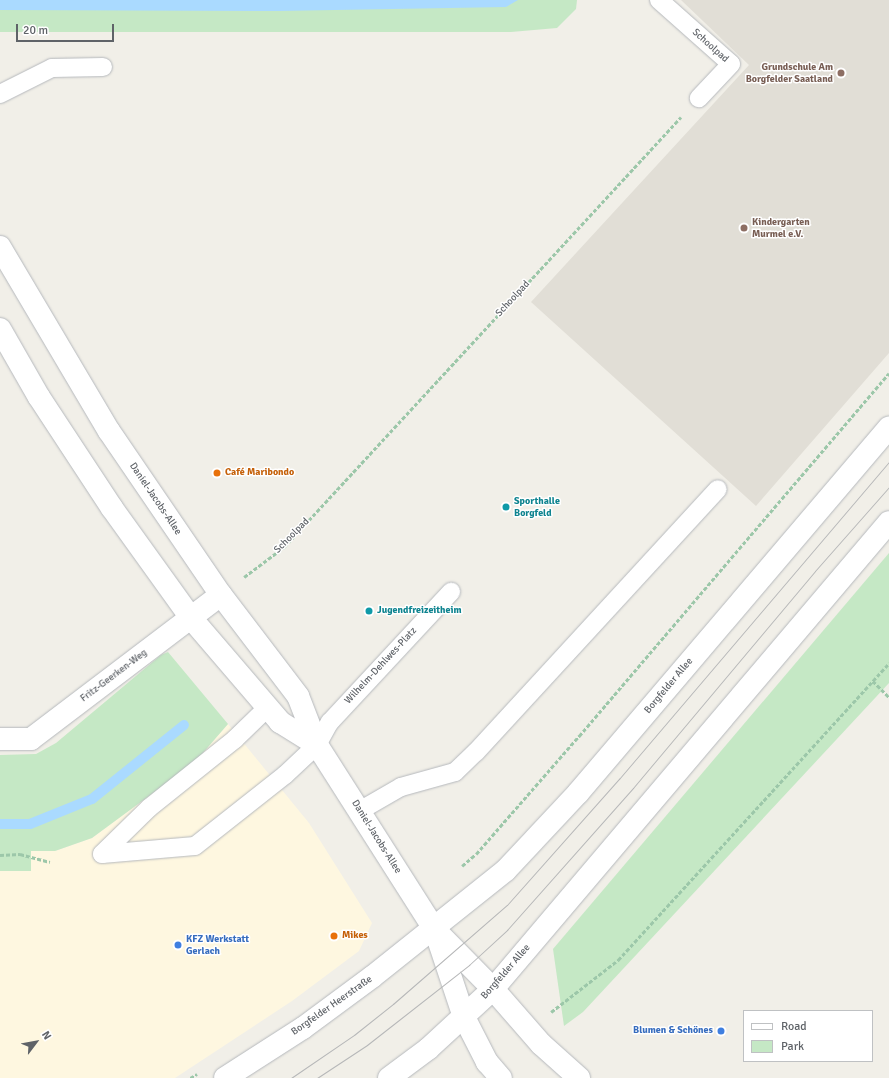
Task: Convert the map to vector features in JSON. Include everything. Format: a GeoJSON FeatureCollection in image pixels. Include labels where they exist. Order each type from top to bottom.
{"type":"FeatureCollection","features":[{"type":"Feature","properties":{"kind":"main road","name":"Daniel-Jacobs-Allee"},"geometry":{"type":"LineString","coordinates":[[0,247],[109,431],[221,595],[298,696],[317,745],[361,810],[435,930]]}},
{"type":"Feature","properties":{"kind":"main road","name":"Daniel-Jacobs-Allee"},"geometry":{"type":"LineString","coordinates":[[0,329],[38,397],[112,508],[190,618],[280,722],[317,745]]}},
{"type":"Feature","properties":{"kind":"main road","name":"Borgfelder Allee"},"geometry":{"type":"LineString","coordinates":[[435,930],[506,870],[578,793],[889,428]]}},
{"type":"Feature","properties":{"kind":"main road","name":"Borgfelder Allee"},"geometry":{"type":"LineString","coordinates":[[464,1017],[494,989],[889,522]]}},
{"type":"Feature","properties":{"kind":"main road","name":"Fritz-Geerken-Weg"},"geometry":{"type":"LineString","coordinates":[[0,739],[31,739],[221,595]]}},
{"type":"Feature","properties":{"kind":"main road"},"geometry":{"type":"LineString","coordinates":[[435,930],[494,989],[529,1029],[579,1078]]}},
{"type":"Feature","properties":{"kind":"main road"},"geometry":{"type":"LineString","coordinates":[[435,930],[464,1017],[487,1062],[501,1078]]}},
{"type":"Feature","properties":{"kind":"main road","name":"Borgfelder Heerstraße"},"geometry":{"type":"LineString","coordinates":[[225,1078],[303,1028],[435,930]]}},
{"type":"Feature","properties":{"kind":"main road"},"geometry":{"type":"LineString","coordinates":[[389,1078],[428,1050],[464,1017]]}},
{"type":"Feature","properties":{"kind":"lane","name":"Schoolpad"},"geometry":{"type":"LineString","coordinates":[[659,0],[731,64],[699,98]]}},
{"type":"Feature","properties":{"kind":"lane"},"geometry":{"type":"LineString","coordinates":[[0,94],[52,68],[103,67]]}},
{"type":"Feature","properties":{"kind":"lane"},"geometry":{"type":"LineString","coordinates":[[361,810],[401,787],[455,772],[476,752],[718,488]]}},
{"type":"Feature","properties":{"kind":"lane","name":"Wilhelm-Dehlwes-Platz"},"geometry":{"type":"LineString","coordinates":[[267,708],[235,739],[149,808],[102,854],[195,846],[285,775],[317,745],[330,722],[451,592]]}},
{"type":"Feature","properties":{"kind":"path","name":"Schoolpad"},"geometry":{"type":"LineString","coordinates":[[221,595],[284,547],[699,98]]}},
{"type":"Feature","properties":{"kind":"path"},"geometry":{"type":"LineString","coordinates":[[460,868],[476,854],[568,748],[889,373]]}},
{"type":"Feature","properties":{"kind":"path"},"geometry":{"type":"LineString","coordinates":[[529,1029],[618,960],[889,663]]}},
{"type":"Feature","properties":{"kind":"path"},"geometry":{"type":"LineString","coordinates":[[873,680],[889,697]]}},
{"type":"Feature","properties":{"kind":"path"},"geometry":{"type":"LineString","coordinates":[[0,854],[20,854],[50,862]]}},
{"type":"Feature","properties":{"kind":"shaded area","name":"Kindergarten Murmel e.V."},"geometry":{"type":"Polygon","coordinates":[[[681,0],[889,0],[889,353],[756,506],[531,302],[749,65],[681,0]]]}},
{"type":"Feature","properties":{"kind":"shaded area"},"geometry":{"type":"Polygon","coordinates":[[[228,724],[309,823],[372,923],[359,951],[292,1001],[175,1078],[0,1078],[0,871],[31,871],[31,851],[55,851],[92,838],[195,762],[228,724]]]}},
{"type":"Feature","properties":{"kind":"green space"},"geometry":{"type":"Polygon","coordinates":[[[0,0],[577,0],[576,9],[557,28],[511,32],[0,32],[0,0]]]}},
{"type":"Feature","properties":{"kind":"green space"},"geometry":{"type":"Polygon","coordinates":[[[889,553],[889,683],[583,1012],[564,1026],[553,949],[889,553]]]}},
{"type":"Feature","properties":{"kind":"green space"},"geometry":{"type":"Polygon","coordinates":[[[168,652],[228,724],[195,762],[92,838],[55,851],[31,851],[31,871],[0,871],[0,755],[36,754],[56,743],[161,655],[168,652]]]}},
{"type":"Feature","properties":{"kind":"water"},"geometry":{"type":"Polygon","coordinates":[[[0,0],[518,0],[506,7],[278,11],[0,10],[0,0]]]}},
{"type":"Feature","properties":{"kind":"waterway"},"geometry":{"type":"LineString","coordinates":[[0,824],[30,824],[92,799],[184,725]]}},
{"type":"Feature","properties":{"kind":"tram line"},"geometry":{"type":"LineString","coordinates":[[291,1078],[354,1035],[393,1004],[507,905],[619,779],[889,462]]}},
{"type":"Feature","properties":{"kind":"tram line"},"geometry":{"type":"LineString","coordinates":[[317,1078],[367,1045],[469,965],[507,930],[633,788],[815,571],[889,487]]}},
{"type":"Feature","properties":{"kind":"place","name":"Grundschule Am Borgfelder Saatland"},"geometry":{"type":"Point","coordinates":[841,73]}},
{"type":"Feature","properties":{"kind":"place","name":"Kindergarten Murmel e.V."},"geometry":{"type":"Point","coordinates":[744,228]}},
{"type":"Feature","properties":{"kind":"place","name":"Café Maribondo"},"geometry":{"type":"Point","coordinates":[217,473]}},
{"type":"Feature","properties":{"kind":"place","name":"Sporthalle Borgfeld"},"geometry":{"type":"Point","coordinates":[506,507]}},
{"type":"Feature","properties":{"kind":"place","name":"Jugendfreizeitheim"},"geometry":{"type":"Point","coordinates":[369,611]}},
{"type":"Feature","properties":{"kind":"place","name":"Mikes"},"geometry":{"type":"Point","coordinates":[334,936]}},
{"type":"Feature","properties":{"kind":"place","name":"KFZ Werkstatt Gerlach"},"geometry":{"type":"Point","coordinates":[178,945]}},
{"type":"Feature","properties":{"kind":"place","name":"Blumen & Schönes"},"geometry":{"type":"Point","coordinates":[721,1031]}}]}
